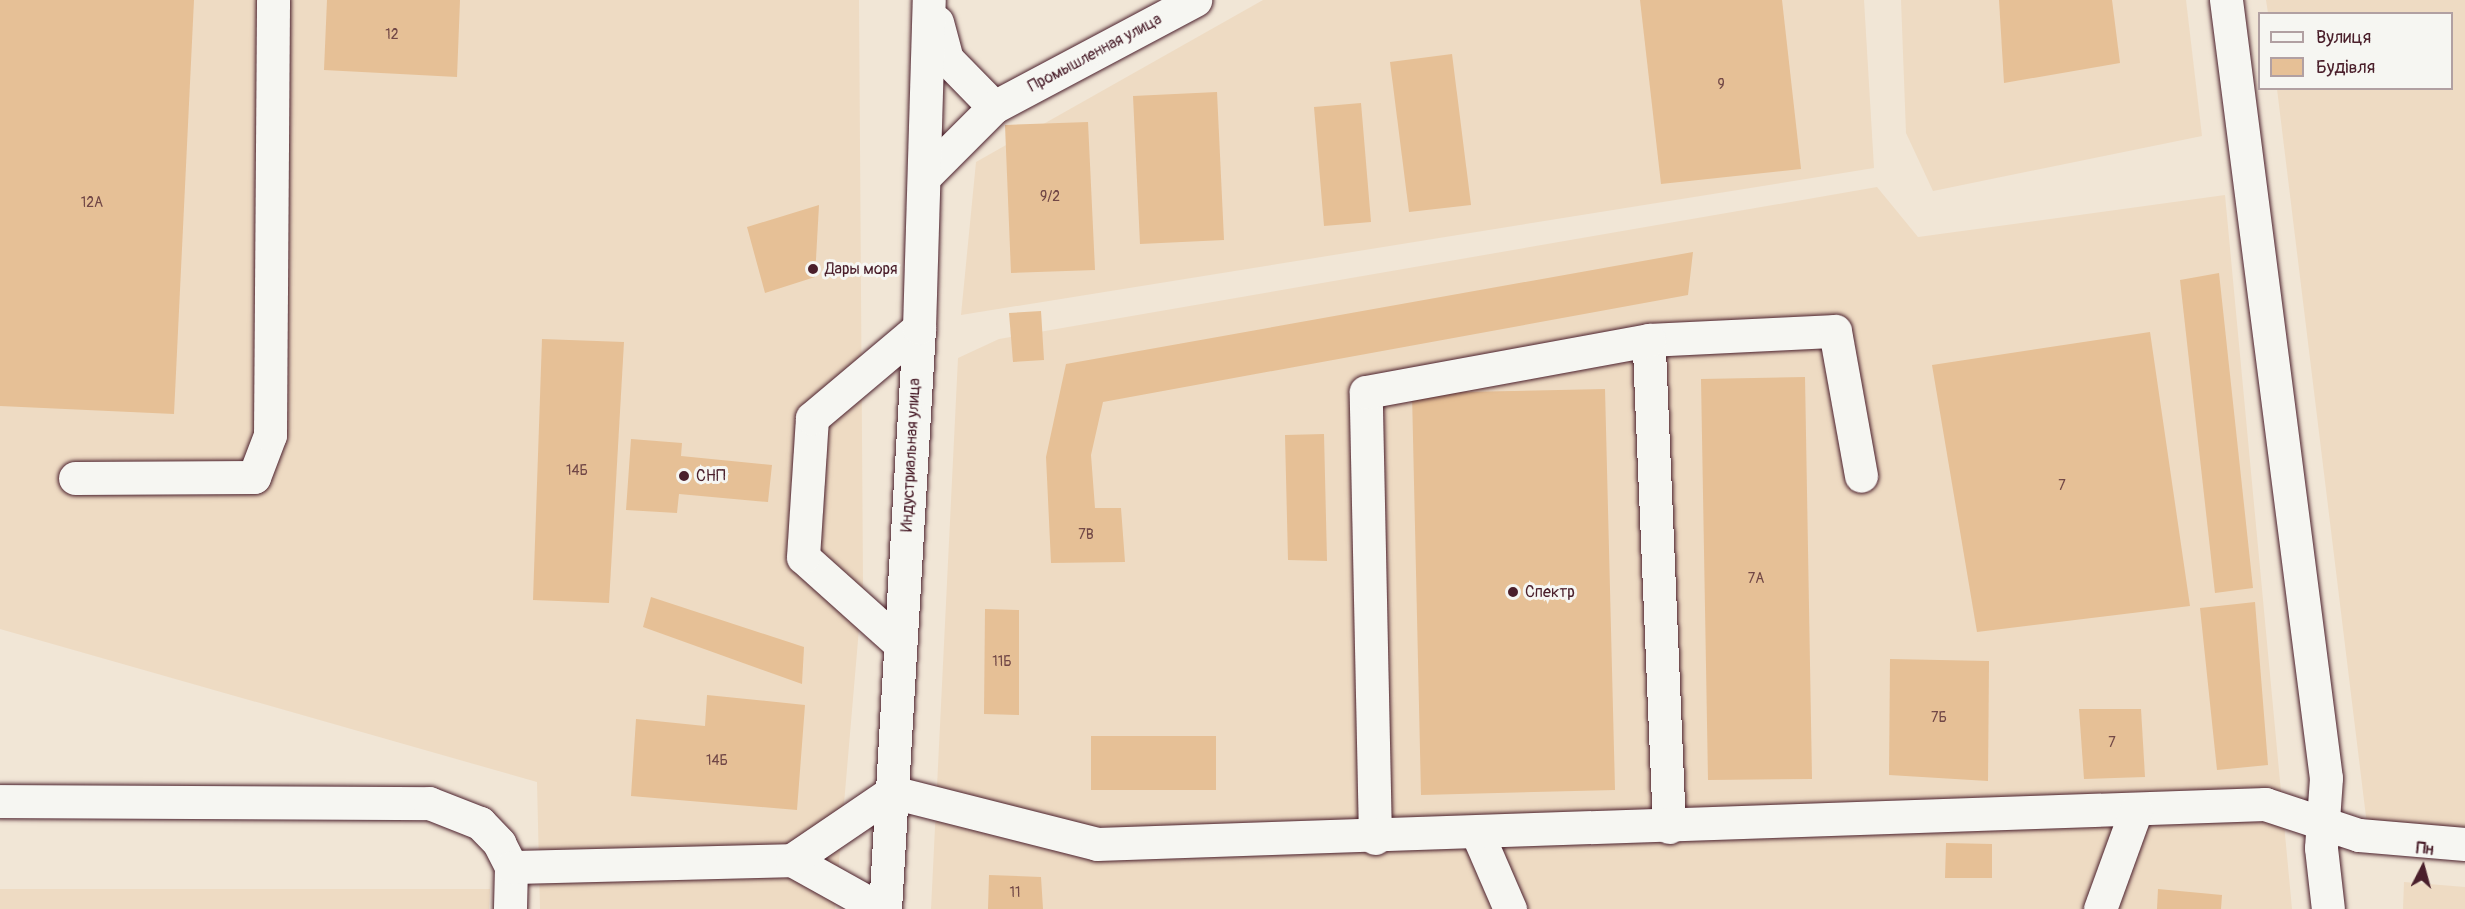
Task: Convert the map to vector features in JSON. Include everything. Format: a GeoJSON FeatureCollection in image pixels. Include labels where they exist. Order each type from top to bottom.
{"type":"FeatureCollection","features":[{"type":"Feature","properties":{"kind":"street"},"geometry":{"type":"LineString","coordinates":[[75,478],[254,477],[270,435],[273,0]]}},
{"type":"Feature","properties":{"kind":"street"},"geometry":{"type":"LineString","coordinates":[[930,0],[947,59],[994,107]]}},
{"type":"Feature","properties":{"kind":"street","name":"Индустриальная улица"},"geometry":{"type":"LineString","coordinates":[[885,909],[919,328],[926,175],[930,0]]}},
{"type":"Feature","properties":{"kind":"street","name":"Промышленная улица"},"geometry":{"type":"LineString","coordinates":[[926,175],[994,107],[1195,0]]}},
{"type":"Feature","properties":{"kind":"street"},"geometry":{"type":"LineString","coordinates":[[2226,0],[2326,778],[2323,823],[2328,909]]}},
{"type":"Feature","properties":{"kind":"street"},"geometry":{"type":"LineString","coordinates":[[900,644],[803,556],[812,418],[919,328]]}},
{"type":"Feature","properties":{"kind":"street"},"geometry":{"type":"LineString","coordinates":[[1375,838],[1366,392],[1649,340],[1835,331],[1861,476]]}},
{"type":"Feature","properties":{"kind":"street"},"geometry":{"type":"LineString","coordinates":[[1649,340],[1668,827]]}},
{"type":"Feature","properties":{"kind":"street"},"geometry":{"type":"LineString","coordinates":[[792,860],[892,792],[1097,844],[1478,835],[2265,804],[2359,835],[2465,844]]}},
{"type":"Feature","properties":{"kind":"street"},"geometry":{"type":"LineString","coordinates":[[0,801],[429,803],[480,823],[511,867],[510,909]]}},
{"type":"Feature","properties":{"kind":"street"},"geometry":{"type":"LineString","coordinates":[[2100,909],[2136,810]]}},
{"type":"Feature","properties":{"kind":"street"},"geometry":{"type":"LineString","coordinates":[[1478,835],[1510,909]]}},
{"type":"Feature","properties":{"kind":"street"},"geometry":{"type":"LineString","coordinates":[[511,867],[792,860],[880,909]]}},
{"type":"Feature","properties":{"kind":"shaded area"},"geometry":{"type":"Polygon","coordinates":[[[0,0],[859,0],[863,582],[835,909],[540,909],[537,782],[0,629],[0,0]]]}},
{"type":"Feature","properties":{"kind":"shaded area"},"geometry":{"type":"Polygon","coordinates":[[[1263,0],[1864,0],[1874,168],[961,315],[976,162],[1263,0]]]}},
{"type":"Feature","properties":{"kind":"shaded area"},"geometry":{"type":"Polygon","coordinates":[[[1901,0],[2186,0],[2202,136],[1933,191],[1906,133],[1901,0]]]}},
{"type":"Feature","properties":{"kind":"shaded area"},"geometry":{"type":"Polygon","coordinates":[[[2266,0],[2465,0],[2465,829],[2367,825],[2277,90],[2453,90],[2453,12],[2268,12],[2266,0]]]}},
{"type":"Feature","properties":{"kind":"shaded area"},"geometry":{"type":"Polygon","coordinates":[[[1877,187],[1918,237],[2225,195],[2292,909],[931,909],[958,358],[999,339],[1877,187]]]}},
{"type":"Feature","properties":{"kind":"shaded area"},"geometry":{"type":"Polygon","coordinates":[[[2404,882],[2465,887],[2465,909],[2403,909],[2404,882]]]}},
{"type":"Feature","properties":{"kind":"shaded area"},"geometry":{"type":"Polygon","coordinates":[[[0,889],[490,889],[489,909],[0,909],[0,889]]]}},
{"type":"Feature","properties":{"kind":"building"},"geometry":{"type":"Polygon","coordinates":[[[0,0],[194,0],[174,414],[0,406],[0,0]]]}},
{"type":"Feature","properties":{"kind":"building"},"geometry":{"type":"Polygon","coordinates":[[[327,0],[460,0],[457,77],[324,70],[327,0]]]}},
{"type":"Feature","properties":{"kind":"building"},"geometry":{"type":"Polygon","coordinates":[[[1640,0],[1782,0],[1801,169],[1661,184],[1640,0]]]}},
{"type":"Feature","properties":{"kind":"building"},"geometry":{"type":"Polygon","coordinates":[[[1999,0],[2112,0],[2120,63],[2004,83],[1999,0]]]}},
{"type":"Feature","properties":{"kind":"building"},"geometry":{"type":"Polygon","coordinates":[[[1452,54],[1471,205],[1409,212],[1390,62],[1452,54]]]}},
{"type":"Feature","properties":{"kind":"building"},"geometry":{"type":"Polygon","coordinates":[[[1217,92],[1224,240],[1140,244],[1133,96],[1217,92]]]}},
{"type":"Feature","properties":{"kind":"building"},"geometry":{"type":"Polygon","coordinates":[[[1361,103],[1371,222],[1324,226],[1314,107],[1361,103]]]}},
{"type":"Feature","properties":{"kind":"building"},"geometry":{"type":"Polygon","coordinates":[[[1088,122],[1095,270],[1011,273],[1005,125],[1088,122]]]}},
{"type":"Feature","properties":{"kind":"building"},"geometry":{"type":"Polygon","coordinates":[[[819,205],[815,277],[765,293],[747,227],[819,205]]]}},
{"type":"Feature","properties":{"kind":"building"},"geometry":{"type":"Polygon","coordinates":[[[1693,252],[1688,295],[1103,402],[1091,455],[1095,508],[1121,508],[1125,562],[1051,563],[1046,457],[1066,364],[1693,252]]]}},
{"type":"Feature","properties":{"kind":"building"},"geometry":{"type":"Polygon","coordinates":[[[2219,273],[2253,588],[2215,593],[2180,280],[2219,273]]]}},
{"type":"Feature","properties":{"kind":"building"},"geometry":{"type":"Polygon","coordinates":[[[1041,311],[1044,360],[1013,362],[1009,313],[1041,311]]]}},
{"type":"Feature","properties":{"kind":"building"},"geometry":{"type":"Polygon","coordinates":[[[2150,332],[2190,606],[1977,632],[1932,365],[2150,332]]]}},
{"type":"Feature","properties":{"kind":"building"},"geometry":{"type":"Polygon","coordinates":[[[542,339],[624,342],[609,603],[533,600],[542,339]]]}},
{"type":"Feature","properties":{"kind":"building"},"geometry":{"type":"Polygon","coordinates":[[[1805,377],[1812,779],[1708,780],[1701,379],[1805,377]]]}},
{"type":"Feature","properties":{"kind":"building","name":"Спектр"},"geometry":{"type":"Polygon","coordinates":[[[1605,389],[1615,790],[1421,795],[1412,393],[1605,389]]]}},
{"type":"Feature","properties":{"kind":"building"},"geometry":{"type":"Polygon","coordinates":[[[1324,434],[1327,561],[1288,560],[1285,435],[1324,434]]]}},
{"type":"Feature","properties":{"kind":"building"},"geometry":{"type":"Polygon","coordinates":[[[631,439],[682,443],[681,456],[772,465],[768,502],[679,494],[677,513],[626,510],[631,439]]]}},
{"type":"Feature","properties":{"kind":"building"},"geometry":{"type":"Polygon","coordinates":[[[651,597],[804,647],[802,684],[643,627],[651,597]]]}},
{"type":"Feature","properties":{"kind":"building"},"geometry":{"type":"Polygon","coordinates":[[[2255,602],[2268,765],[2217,770],[2200,608],[2255,602]]]}},
{"type":"Feature","properties":{"kind":"building"},"geometry":{"type":"Polygon","coordinates":[[[985,609],[1019,610],[1019,715],[984,714],[985,609]]]}},
{"type":"Feature","properties":{"kind":"building"},"geometry":{"type":"Polygon","coordinates":[[[1890,659],[1989,661],[1988,781],[1889,775],[1890,659]]]}},
{"type":"Feature","properties":{"kind":"building"},"geometry":{"type":"Polygon","coordinates":[[[707,695],[805,705],[797,810],[631,796],[636,719],[705,726],[707,695]]]}},
{"type":"Feature","properties":{"kind":"building"},"geometry":{"type":"Polygon","coordinates":[[[2079,709],[2141,709],[2145,777],[2084,779],[2079,709]]]}},
{"type":"Feature","properties":{"kind":"building"},"geometry":{"type":"Polygon","coordinates":[[[1091,736],[1216,736],[1216,790],[1091,790],[1091,736]]]}},
{"type":"Feature","properties":{"kind":"building"},"geometry":{"type":"Polygon","coordinates":[[[1946,843],[1992,844],[1992,878],[1945,878],[1946,843]]]}},
{"type":"Feature","properties":{"kind":"building"},"geometry":{"type":"Polygon","coordinates":[[[989,875],[1041,877],[1043,909],[988,909],[989,875]]]}},
{"type":"Feature","properties":{"kind":"building"},"geometry":{"type":"Polygon","coordinates":[[[2158,889],[2222,895],[2221,909],[2157,909],[2158,889]]]}},
{"type":"Feature","properties":{"kind":"place","name":"Дары моря"},"geometry":{"type":"Point","coordinates":[813,269]}},
{"type":"Feature","properties":{"kind":"place","name":"СНП"},"geometry":{"type":"Point","coordinates":[684,476]}},
{"type":"Feature","properties":{"kind":"place","name":"Спектр"},"geometry":{"type":"Point","coordinates":[1513,592]}}]}
